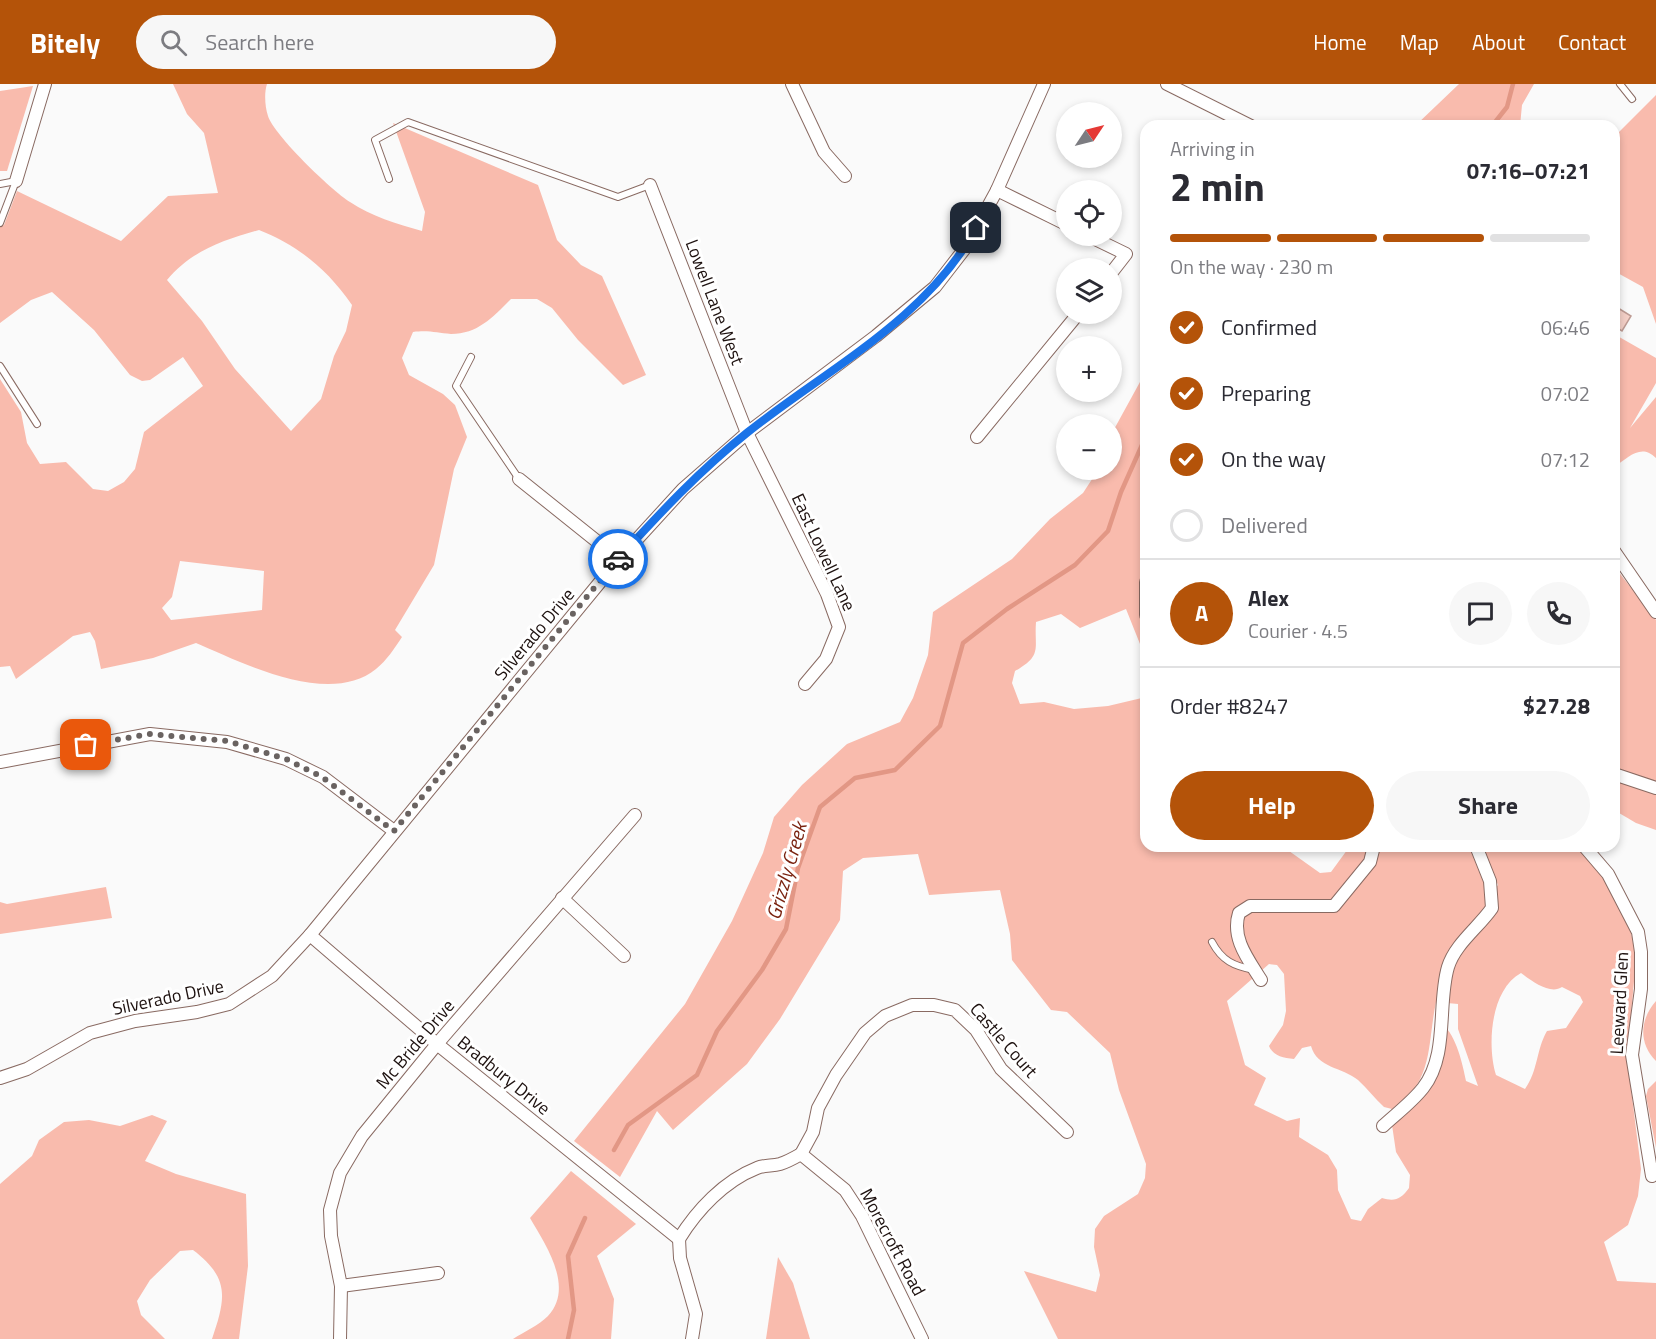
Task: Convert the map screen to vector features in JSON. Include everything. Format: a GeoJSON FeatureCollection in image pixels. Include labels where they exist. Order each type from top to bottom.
{"type":"FeatureCollection","features":[{"type":"Feature","properties":{"kind":"street"},"geometry":{"type":"LineString","coordinates":[[16,181],[45,84]]}},
{"type":"Feature","properties":{"kind":"street"},"geometry":{"type":"LineString","coordinates":[[792,84],[824,152],[845,176]]}},
{"type":"Feature","properties":{"kind":"street","name":"Silverado Drive"},"geometry":{"type":"LineString","coordinates":[[0,1078],[27,1069],[90,1034],[135,1021],[197,1012],[230,1004],[272,976],[310,935],[619,559],[683,489],[747,433],[876,336],[935,287],[966,247],[997,190],[1044,84]]}},
{"type":"Feature","properties":{"kind":"street"},"geometry":{"type":"LineString","coordinates":[[1167,84],[1239,120]]}},
{"type":"Feature","properties":{"kind":"street","name":"Lowell Lane West"},"geometry":{"type":"LineString","coordinates":[[650,185],[747,433]]}},
{"type":"Feature","properties":{"kind":"street"},"geometry":{"type":"LineString","coordinates":[[997,190],[1056,219]]}},
{"type":"Feature","properties":{"kind":"street"},"geometry":{"type":"LineString","coordinates":[[1110,246],[1126,254],[1122,259]]}},
{"type":"Feature","properties":{"kind":"street"},"geometry":{"type":"LineString","coordinates":[[977,437],[1070,324]]}},
{"type":"Feature","properties":{"kind":"street","name":"East Lowell Lane"},"geometry":{"type":"LineString","coordinates":[[747,433],[827,594],[839,627],[826,659],[805,684]]}},
{"type":"Feature","properties":{"kind":"street"},"geometry":{"type":"LineString","coordinates":[[519,479],[619,559]]}},
{"type":"Feature","properties":{"kind":"street"},"geometry":{"type":"LineString","coordinates":[[1620,560],[1656,612]]}},
{"type":"Feature","properties":{"kind":"street"},"geometry":{"type":"LineString","coordinates":[[0,762],[150,734],[227,741],[286,759],[322,777],[394,831]]}},
{"type":"Feature","properties":{"kind":"street"},"geometry":{"type":"LineString","coordinates":[[1620,776],[1656,788]]}},
{"type":"Feature","properties":{"kind":"street","name":"Mc Bride Drive"},"geometry":{"type":"LineString","coordinates":[[340,1339],[341,1286],[331,1236],[330,1210],[340,1173],[362,1137],[437,1044],[635,815]]}},
{"type":"Feature","properties":{"kind":"street"},"geometry":{"type":"LineString","coordinates":[[1258,975],[1242,950],[1235,926],[1239,913],[1250,906],[1334,906],[1370,862],[1372,852]]}},
{"type":"Feature","properties":{"kind":"street"},"geometry":{"type":"LineString","coordinates":[[1383,1126],[1424,1087],[1432,1072],[1448,966],[1462,943],[1480,925],[1492,908],[1490,881],[1478,852]]}},
{"type":"Feature","properties":{"kind":"street","name":"Leeward Glen"},"geometry":{"type":"LineString","coordinates":[[1589,852],[1608,874],[1638,932],[1641,952],[1641,989],[1632,1055],[1652,1176]]}},
{"type":"Feature","properties":{"kind":"street"},"geometry":{"type":"LineString","coordinates":[[562,898],[624,956]]}},
{"type":"Feature","properties":{"kind":"street","name":"Bradbury Drive"},"geometry":{"type":"LineString","coordinates":[[310,935],[437,1044],[679,1239]]}},
{"type":"Feature","properties":{"kind":"street","name":"Castle Court"},"geometry":{"type":"LineString","coordinates":[[801,1154],[813,1132],[818,1108],[865,1033],[885,1016],[912,1005],[934,1005],[955,1010],[976,1030],[1001,1069],[1067,1132]]}},
{"type":"Feature","properties":{"kind":"street"},"geometry":{"type":"LineString","coordinates":[[692,1339],[696,1314],[680,1258],[679,1239],[691,1219],[721,1190],[741,1175],[760,1167],[782,1164],[801,1154]]}},
{"type":"Feature","properties":{"kind":"street","name":"Morecroft Road"},"geometry":{"type":"LineString","coordinates":[[801,1154],[845,1190],[862,1216],[922,1339]]}},
{"type":"Feature","properties":{"kind":"street"},"geometry":{"type":"LineString","coordinates":[[341,1286],[438,1273]]}},
{"type":"Feature","properties":{"kind":"lane"},"geometry":{"type":"LineString","coordinates":[[1620,84],[1632,99]]}},
{"type":"Feature","properties":{"kind":"lane"},"geometry":{"type":"LineString","coordinates":[[390,179],[375,141],[408,122],[618,197],[650,185]]}},
{"type":"Feature","properties":{"kind":"lane"},"geometry":{"type":"LineString","coordinates":[[0,184],[16,181]]}},
{"type":"Feature","properties":{"kind":"lane"},"geometry":{"type":"LineString","coordinates":[[0,223],[16,181]]}},
{"type":"Feature","properties":{"kind":"lane"},"geometry":{"type":"LineString","coordinates":[[471,357],[456,386],[519,479]]}},
{"type":"Feature","properties":{"kind":"lane"},"geometry":{"type":"LineString","coordinates":[[0,366],[37,424]]}},
{"type":"Feature","properties":{"kind":"lane"},"geometry":{"type":"LineString","coordinates":[[1212,942],[1224,960],[1258,975]]}},
{"type":"Feature","properties":{"kind":"shaded area"},"geometry":{"type":"Polygon","coordinates":[[[173,84],[267,84],[266,104],[272,125],[317,175],[358,207],[422,231],[425,212],[393,123],[538,185],[557,240],[581,265],[602,276],[646,375],[623,385],[578,340],[552,308],[537,299],[511,299],[484,323],[469,331],[451,334],[413,332],[402,358],[409,375],[443,394],[455,405],[467,437],[454,469],[434,565],[395,630],[402,637],[380,666],[357,680],[335,684],[311,683],[286,678],[237,661],[196,643],[153,658],[101,669],[95,641],[90,632],[73,636],[16,679],[10,666],[0,667],[0,379],[21,412],[27,443],[40,464],[66,462],[93,489],[108,491],[124,482],[135,469],[144,432],[203,386],[183,357],[150,380],[142,381],[130,375],[94,330],[52,292],[31,300],[0,323],[0,226],[4,225],[17,191],[121,241],[168,196],[218,193],[204,133],[187,114],[173,84]],[[259,230],[208,248],[186,261],[167,280],[202,321],[235,369],[291,431],[321,399],[334,356],[346,331],[352,305],[333,280],[311,260],[287,243],[259,230]],[[180,561],[172,597],[162,608],[171,620],[262,610],[264,571],[180,561]]]}},
{"type":"Feature","properties":{"kind":"shaded area"},"geometry":{"type":"Polygon","coordinates":[[[1459,84],[1534,84],[1522,105],[1521,120],[1421,120],[1459,84]]]}},
{"type":"Feature","properties":{"kind":"shaded area"},"geometry":{"type":"Polygon","coordinates":[[[33,86],[7,171],[0,171],[0,91],[33,86]]]}},
{"type":"Feature","properties":{"kind":"shaded area"},"geometry":{"type":"Polygon","coordinates":[[[1656,95],[1656,324],[1643,287],[1620,274],[1620,131],[1656,95]]]}},
{"type":"Feature","properties":{"kind":"shaded area"},"geometry":{"type":"Polygon","coordinates":[[[1620,337],[1656,358],[1656,383],[1630,428],[1656,397],[1656,458],[1645,452],[1630,456],[1620,463],[1620,337]]]}},
{"type":"Feature","properties":{"kind":"shaded area"},"geometry":{"type":"Polygon","coordinates":[[[1140,382],[1140,644],[1126,609],[1080,628],[1061,614],[1036,622],[1035,651],[1030,660],[1015,671],[1012,683],[1020,704],[1044,702],[1074,709],[1108,706],[1140,698],[1140,852],[1290,852],[1320,873],[1331,872],[1346,852],[1367,852],[1367,861],[1374,852],[1471,852],[1489,896],[1498,885],[1484,852],[1584,852],[1606,879],[1631,932],[1636,960],[1627,1057],[1641,1169],[1638,1196],[1628,1225],[1604,1242],[1617,1281],[1656,1283],[1656,1339],[1058,1339],[1024,1271],[1096,1292],[1100,1275],[1094,1247],[1095,1229],[1104,1216],[1138,1194],[1145,1178],[1146,1164],[1119,1090],[1110,1053],[1067,1012],[1051,1010],[1012,960],[1010,934],[1000,890],[929,895],[918,854],[863,858],[843,871],[840,920],[780,1019],[747,1064],[673,1130],[657,1111],[620,1177],[574,1141],[685,1004],[732,921],[763,853],[774,817],[802,785],[847,744],[900,722],[913,698],[928,655],[933,612],[1012,559],[1050,519],[1083,493],[1091,480],[1122,480],[1122,415],[1140,382]],[[1269,964],[1227,1001],[1245,1065],[1266,1078],[1254,1105],[1287,1121],[1300,1118],[1299,1137],[1328,1155],[1337,1170],[1338,1190],[1351,1219],[1361,1221],[1368,1209],[1382,1198],[1397,1199],[1409,1188],[1410,1175],[1396,1152],[1392,1125],[1439,1072],[1443,1025],[1455,1043],[1466,1081],[1478,1086],[1458,1029],[1458,1004],[1436,1002],[1422,1075],[1406,1099],[1392,1109],[1384,1107],[1358,1080],[1324,1063],[1314,1053],[1311,1046],[1302,1048],[1294,1059],[1282,1057],[1273,1052],[1269,1046],[1283,1025],[1286,1011],[1284,974],[1277,965],[1269,964]],[[1521,973],[1511,981],[1497,1005],[1492,1034],[1493,1063],[1496,1075],[1525,1089],[1547,1031],[1566,1028],[1583,1002],[1580,996],[1562,987],[1547,988],[1521,973]]]}},
{"type":"Feature","properties":{"kind":"shaded area"},"geometry":{"type":"Polygon","coordinates":[[[1620,574],[1656,620],[1656,830],[1636,823],[1620,814],[1620,574]]]}},
{"type":"Feature","properties":{"kind":"shaded area"},"geometry":{"type":"Polygon","coordinates":[[[106,887],[112,918],[0,934],[0,902],[7,904],[106,887]]]}},
{"type":"Feature","properties":{"kind":"shaded area"},"geometry":{"type":"Polygon","coordinates":[[[1656,1001],[1656,1061],[1646,1047],[1643,1031],[1647,1015],[1656,1001]]]}},
{"type":"Feature","properties":{"kind":"shaded area"},"geometry":{"type":"Polygon","coordinates":[[[1656,1081],[1656,1148],[1646,1096],[1648,1089],[1656,1081]]]}},
{"type":"Feature","properties":{"kind":"shaded area"},"geometry":{"type":"Polygon","coordinates":[[[152,1115],[167,1121],[145,1161],[176,1174],[246,1194],[248,1266],[239,1339],[212,1339],[220,1312],[222,1290],[214,1270],[193,1250],[180,1251],[150,1280],[137,1301],[141,1315],[165,1339],[0,1339],[0,1184],[32,1156],[39,1140],[64,1122],[89,1120],[120,1126],[152,1115]]]}},
{"type":"Feature","properties":{"kind":"shaded area"},"geometry":{"type":"Polygon","coordinates":[[[571,1171],[636,1224],[597,1256],[614,1299],[611,1339],[513,1339],[548,1316],[556,1305],[559,1292],[555,1266],[530,1218],[571,1171]]]}},
{"type":"Feature","properties":{"kind":"shaded area"},"geometry":{"type":"Polygon","coordinates":[[[778,1257],[793,1283],[810,1339],[766,1339],[778,1257]]]}},
{"type":"Feature","properties":{"kind":"building"},"geometry":{"type":"Polygon","coordinates":[[[1620,309],[1631,316],[1622,331],[1620,330],[1620,309]]]}},
{"type":"Feature","properties":{"kind":"waterway","name":"Grizzly Creek"},"geometry":{"type":"LineString","coordinates":[[1497,120],[1507,107],[1513,84]]}},
{"type":"Feature","properties":{"kind":"waterway","name":"Grizzly Creek"},"geometry":{"type":"LineString","coordinates":[[614,1150],[628,1125],[697,1075],[717,1031],[762,970],[786,929],[798,868],[820,807],[855,778],[895,770],[940,726],[963,643],[1007,609],[1075,565],[1108,531],[1121,492],[1140,449]]}},
{"type":"Feature","properties":{"kind":"waterway","name":"Grizzly Creek"},"geometry":{"type":"LineString","coordinates":[[568,1339],[574,1310],[568,1256],[585,1218]]}},
{"type":"Feature","properties":{"kind":"way so far"},"geometry":{"type":"LineString","coordinates":[[86,745],[150,734],[227,741],[286,759],[322,777],[350,795],[394,831],[618,559]]}},
{"type":"Feature","properties":{"kind":"route"},"geometry":{"type":"LineString","coordinates":[[618,559],[683,489],[747,433],[876,336],[935,287],[966,247],[976,228]]}}]}
